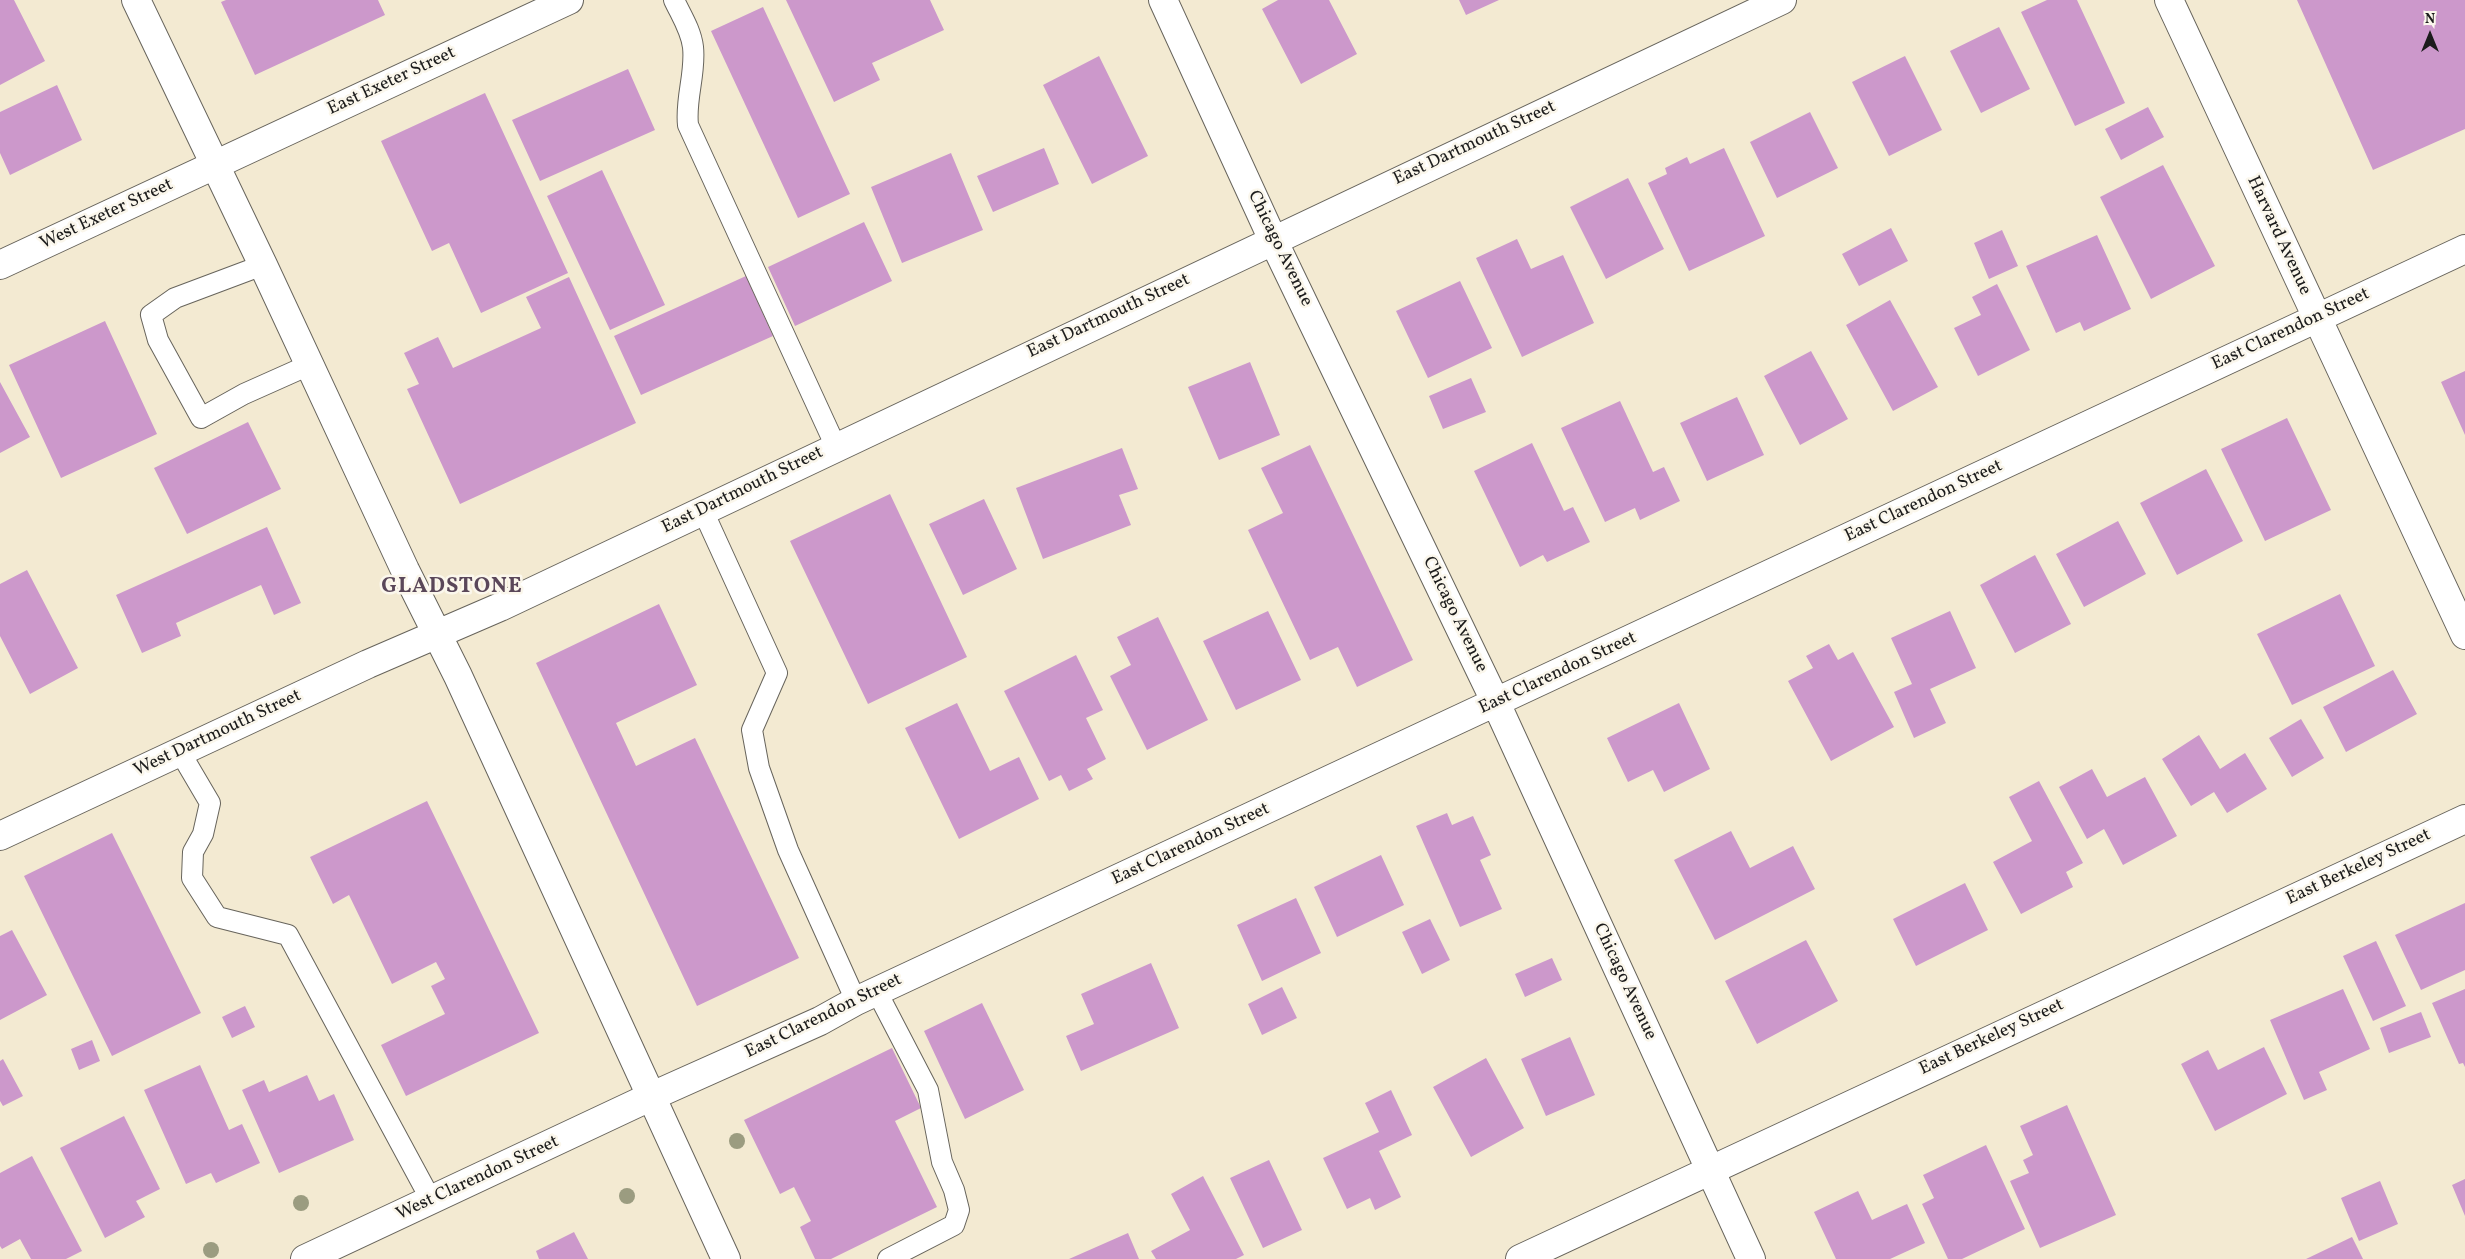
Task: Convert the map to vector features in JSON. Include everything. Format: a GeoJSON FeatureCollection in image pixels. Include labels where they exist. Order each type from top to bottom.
{"type":"FeatureCollection","features":[{"type":"Feature","properties":{"kind":"street"},"geometry":{"type":"LineString","coordinates":[[136,0],[263,265],[436,635],[458,676],[726,1259]]}},
{"type":"Feature","properties":{"kind":"street","name":"East Exeter Street"},"geometry":{"type":"LineString","coordinates":[[215,164],[569,0]]}},
{"type":"Feature","properties":{"kind":"street","name":"Chicago Avenue"},"geometry":{"type":"LineString","coordinates":[[1163,0],[1273,240],[1496,703],[1752,1259]]}},
{"type":"Feature","properties":{"kind":"street","name":"East Dartmouth Street"},"geometry":{"type":"LineString","coordinates":[[436,635],[703,511],[1782,0]]}},
{"type":"Feature","properties":{"kind":"street","name":"Harvard Avenue"},"geometry":{"type":"LineString","coordinates":[[2169,0],[2465,635]]}},
{"type":"Feature","properties":{"kind":"street","name":"West Exeter Street"},"geometry":{"type":"LineString","coordinates":[[0,265],[215,164]]}},
{"type":"Feature","properties":{"kind":"street","name":"East Clarendon Street"},"geometry":{"type":"LineString","coordinates":[[650,1097],[820,1021],[866,996],[2465,249]]}},
{"type":"Feature","properties":{"kind":"street","name":"West Dartmouth Street"},"geometry":{"type":"LineString","coordinates":[[0,836],[368,664],[436,635]]}},
{"type":"Feature","properties":{"kind":"street","name":"East Berkeley Street"},"geometry":{"type":"LineString","coordinates":[[1520,1259],[1709,1169],[2465,819]]}},
{"type":"Feature","properties":{"kind":"street","name":"West Clarendon Street"},"geometry":{"type":"LineString","coordinates":[[305,1259],[650,1097]]}},
{"type":"Feature","properties":{"kind":"lane"},"geometry":{"type":"LineString","coordinates":[[674,0],[690,33],[693,48],[686,111],[688,125],[836,447]]}},
{"type":"Feature","properties":{"kind":"lane"},"geometry":{"type":"LineString","coordinates":[[263,265],[174,298],[151,316],[158,340],[202,418],[223,408],[244,394],[309,364]]}},
{"type":"Feature","properties":{"kind":"lane"},"geometry":{"type":"LineString","coordinates":[[703,511],[777,673],[752,730],[761,776],[788,850],[866,996],[928,1090],[942,1162],[954,1190],[959,1210],[954,1225],[888,1259]]}},
{"type":"Feature","properties":{"kind":"lane"},"geometry":{"type":"LineString","coordinates":[[180,752],[210,802],[204,834],[193,852],[192,878],[217,917],[288,935],[431,1200]]}},
{"type":"Feature","properties":{"kind":"building"},"geometry":{"type":"Polygon","coordinates":[[[0,0],[14,0],[45,61],[0,85],[0,0]]]}},
{"type":"Feature","properties":{"kind":"building"},"geometry":{"type":"Polygon","coordinates":[[[226,0],[378,0],[385,15],[255,75],[221,2],[226,0]]]}},
{"type":"Feature","properties":{"kind":"building"},"geometry":{"type":"Polygon","coordinates":[[[786,0],[930,0],[944,30],[872,63],[880,80],[834,102],[786,0]]]}},
{"type":"Feature","properties":{"kind":"building"},"geometry":{"type":"Polygon","coordinates":[[[1278,0],[1329,0],[1357,54],[1301,84],[1262,9],[1278,0]]]}},
{"type":"Feature","properties":{"kind":"building"},"geometry":{"type":"Polygon","coordinates":[[[1459,0],[1499,0],[1466,15],[1459,0]]]}},
{"type":"Feature","properties":{"kind":"building"},"geometry":{"type":"Polygon","coordinates":[[[2047,0],[2077,0],[2125,103],[2075,126],[2021,12],[2047,0]]]}},
{"type":"Feature","properties":{"kind":"building"},"geometry":{"type":"Polygon","coordinates":[[[2297,0],[2465,0],[2465,129],[2373,170],[2297,0]]]}},
{"type":"Feature","properties":{"kind":"building"},"geometry":{"type":"Polygon","coordinates":[[[763,7],[850,194],[798,218],[711,31],[763,7]]]}},
{"type":"Feature","properties":{"kind":"building"},"geometry":{"type":"Polygon","coordinates":[[[1999,27],[2030,89],[1981,113],[1950,51],[1999,27]]]}},
{"type":"Feature","properties":{"kind":"building"},"geometry":{"type":"Polygon","coordinates":[[[1099,56],[1148,156],[1092,184],[1043,85],[1099,56]]]}},
{"type":"Feature","properties":{"kind":"building"},"geometry":{"type":"Polygon","coordinates":[[[1905,56],[1942,130],[1889,156],[1852,82],[1905,56]]]}},
{"type":"Feature","properties":{"kind":"building"},"geometry":{"type":"Polygon","coordinates":[[[628,69],[655,130],[540,181],[512,120],[628,69]]]}},
{"type":"Feature","properties":{"kind":"building"},"geometry":{"type":"Polygon","coordinates":[[[57,85],[82,140],[10,175],[0,153],[0,112],[57,85]]]}},
{"type":"Feature","properties":{"kind":"building"},"geometry":{"type":"Polygon","coordinates":[[[485,93],[568,273],[481,313],[449,243],[432,251],[381,141],[485,93]]]}},
{"type":"Feature","properties":{"kind":"building"},"geometry":{"type":"Polygon","coordinates":[[[2148,107],[2164,137],[2121,160],[2105,129],[2148,107]]]}},
{"type":"Feature","properties":{"kind":"building"},"geometry":{"type":"Polygon","coordinates":[[[1810,112],[1838,168],[1777,198],[1750,142],[1810,112]]]}},
{"type":"Feature","properties":{"kind":"building"},"geometry":{"type":"Polygon","coordinates":[[[1044,148],[1059,184],[993,212],[977,176],[1044,148]]]}},
{"type":"Feature","properties":{"kind":"building"},"geometry":{"type":"Polygon","coordinates":[[[1724,148],[1765,236],[1689,271],[1648,183],[1667,174],[1665,168],[1687,157],[1690,164],[1724,148]]]}},
{"type":"Feature","properties":{"kind":"building"},"geometry":{"type":"Polygon","coordinates":[[[951,153],[983,230],[902,263],[871,187],[951,153]]]}},
{"type":"Feature","properties":{"kind":"building"},"geometry":{"type":"Polygon","coordinates":[[[2163,165],[2215,266],[2151,299],[2100,197],[2163,165]]]}},
{"type":"Feature","properties":{"kind":"building"},"geometry":{"type":"Polygon","coordinates":[[[602,170],[665,305],[610,330],[547,196],[602,170]]]}},
{"type":"Feature","properties":{"kind":"building"},"geometry":{"type":"Polygon","coordinates":[[[1628,178],[1664,249],[1606,279],[1570,207],[1628,178]]]}},
{"type":"Feature","properties":{"kind":"building"},"geometry":{"type":"Polygon","coordinates":[[[864,222],[892,281],[795,326],[768,267],[864,222]]]}},
{"type":"Feature","properties":{"kind":"building"},"geometry":{"type":"Polygon","coordinates":[[[1891,228],[1908,261],[1859,286],[1842,254],[1891,228]]]}},
{"type":"Feature","properties":{"kind":"building"},"geometry":{"type":"Polygon","coordinates":[[[2002,230],[2018,266],[1989,279],[1974,243],[2002,230]]]}},
{"type":"Feature","properties":{"kind":"building"},"geometry":{"type":"Polygon","coordinates":[[[2097,235],[2131,309],[2084,331],[2080,322],[2056,333],[2026,266],[2097,235]]]}},
{"type":"Feature","properties":{"kind":"building"},"geometry":{"type":"Polygon","coordinates":[[[1517,239],[1531,269],[1563,255],[1594,323],[1522,357],[1476,258],[1517,239]]]}},
{"type":"Feature","properties":{"kind":"building"},"geometry":{"type":"Polygon","coordinates":[[[746,276],[773,336],[641,395],[614,336],[746,276]]]}},
{"type":"Feature","properties":{"kind":"building"},"geometry":{"type":"Polygon","coordinates":[[[569,277],[636,423],[460,504],[407,389],[419,384],[404,353],[438,337],[453,368],[541,328],[526,297],[569,277]]]}},
{"type":"Feature","properties":{"kind":"building"},"geometry":{"type":"Polygon","coordinates":[[[1460,281],[1492,348],[1428,378],[1396,311],[1460,281]]]}},
{"type":"Feature","properties":{"kind":"building"},"geometry":{"type":"Polygon","coordinates":[[[1997,284],[2030,350],[1978,376],[1954,328],[1981,315],[1972,297],[1997,284]]]}},
{"type":"Feature","properties":{"kind":"building"},"geometry":{"type":"Polygon","coordinates":[[[1890,300],[1938,387],[1893,411],[1846,325],[1890,300]]]}},
{"type":"Feature","properties":{"kind":"building"},"geometry":{"type":"Polygon","coordinates":[[[105,321],[157,434],[61,478],[9,365],[105,321]]]}},
{"type":"Feature","properties":{"kind":"building"},"geometry":{"type":"Polygon","coordinates":[[[1811,351],[1848,419],[1800,445],[1764,376],[1811,351]]]}},
{"type":"Feature","properties":{"kind":"building"},"geometry":{"type":"Polygon","coordinates":[[[1250,362],[1280,435],[1219,460],[1188,387],[1250,362]]]}},
{"type":"Feature","properties":{"kind":"building"},"geometry":{"type":"Polygon","coordinates":[[[2465,371],[2465,435],[2441,382],[2465,371]]]}},
{"type":"Feature","properties":{"kind":"building"},"geometry":{"type":"Polygon","coordinates":[[[1471,378],[1486,412],[1443,429],[1429,396],[1471,378]]]}},
{"type":"Feature","properties":{"kind":"building"},"geometry":{"type":"Polygon","coordinates":[[[0,382],[30,437],[0,453],[0,382]]]}},
{"type":"Feature","properties":{"kind":"building"},"geometry":{"type":"Polygon","coordinates":[[[1737,397],[1764,455],[1707,481],[1680,423],[1737,397]]]}},
{"type":"Feature","properties":{"kind":"building"},"geometry":{"type":"Polygon","coordinates":[[[1620,401],[1653,472],[1664,467],[1680,501],[1640,520],[1635,508],[1605,522],[1561,428],[1620,401]]]}},
{"type":"Feature","properties":{"kind":"building"},"geometry":{"type":"Polygon","coordinates":[[[2287,418],[2331,510],[2265,541],[2221,449],[2287,418]]]}},
{"type":"Feature","properties":{"kind":"building"},"geometry":{"type":"Polygon","coordinates":[[[248,422],[281,489],[187,534],[154,468],[248,422]]]}},
{"type":"Feature","properties":{"kind":"building"},"geometry":{"type":"Polygon","coordinates":[[[1532,443],[1564,511],[1573,507],[1590,542],[1547,562],[1543,555],[1520,567],[1474,471],[1532,443]]]}},
{"type":"Feature","properties":{"kind":"building"},"geometry":{"type":"Polygon","coordinates":[[[1310,445],[1413,660],[1357,687],[1338,647],[1310,660],[1248,530],[1283,513],[1261,468],[1310,445]]]}},
{"type":"Feature","properties":{"kind":"building"},"geometry":{"type":"Polygon","coordinates":[[[1122,448],[1138,489],[1119,495],[1131,525],[1043,559],[1016,488],[1122,448]]]}},
{"type":"Feature","properties":{"kind":"building"},"geometry":{"type":"Polygon","coordinates":[[[2206,469],[2243,541],[2177,575],[2140,503],[2206,469]]]}},
{"type":"Feature","properties":{"kind":"building"},"geometry":{"type":"Polygon","coordinates":[[[890,494],[967,657],[868,704],[790,541],[890,494]]]}},
{"type":"Feature","properties":{"kind":"building"},"geometry":{"type":"Polygon","coordinates":[[[984,499],[1017,569],[963,595],[929,524],[984,499]]]}},
{"type":"Feature","properties":{"kind":"building"},"geometry":{"type":"Polygon","coordinates":[[[2118,521],[2146,574],[2084,607],[2056,554],[2118,521]]]}},
{"type":"Feature","properties":{"kind":"building"},"geometry":{"type":"Polygon","coordinates":[[[267,527],[301,603],[274,615],[261,585],[176,623],[181,636],[142,653],[116,595],[267,527]]]}},
{"type":"Feature","properties":{"kind":"building"},"geometry":{"type":"Polygon","coordinates":[[[2035,555],[2071,624],[2015,653],[1980,585],[2035,555]]]}},
{"type":"Feature","properties":{"kind":"building"},"geometry":{"type":"Polygon","coordinates":[[[27,570],[78,668],[30,694],[0,636],[0,584],[27,570]]]}},
{"type":"Feature","properties":{"kind":"building"},"geometry":{"type":"Polygon","coordinates":[[[2340,594],[2375,666],[2292,705],[2257,634],[2340,594]]]}},
{"type":"Feature","properties":{"kind":"building"},"geometry":{"type":"Polygon","coordinates":[[[659,604],[697,685],[616,723],[636,766],[695,738],[799,958],[697,1006],[536,663],[659,604]]]}},
{"type":"Feature","properties":{"kind":"building"},"geometry":{"type":"Polygon","coordinates":[[[1268,611],[1301,680],[1236,710],[1203,641],[1268,611]]]}},
{"type":"Feature","properties":{"kind":"building"},"geometry":{"type":"Polygon","coordinates":[[[1950,611],[1976,668],[1930,689],[1946,723],[1914,738],[1894,692],[1912,684],[1891,638],[1950,611]]]}},
{"type":"Feature","properties":{"kind":"building"},"geometry":{"type":"Polygon","coordinates":[[[1158,617],[1208,720],[1147,750],[1110,676],[1131,665],[1117,637],[1158,617]]]}},
{"type":"Feature","properties":{"kind":"building"},"geometry":{"type":"Polygon","coordinates":[[[1829,644],[1838,660],[1853,652],[1894,727],[1831,761],[1788,681],[1813,668],[1806,656],[1829,644]]]}},
{"type":"Feature","properties":{"kind":"building"},"geometry":{"type":"Polygon","coordinates":[[[1076,655],[1103,710],[1086,718],[1106,759],[1087,769],[1093,779],[1069,791],[1061,775],[1049,781],[1004,691],[1076,655]]]}},
{"type":"Feature","properties":{"kind":"building"},"geometry":{"type":"Polygon","coordinates":[[[2393,670],[2417,714],[2346,752],[2323,707],[2393,670]]]}},
{"type":"Feature","properties":{"kind":"building"},"geometry":{"type":"Polygon","coordinates":[[[957,703],[990,771],[1019,757],[1039,799],[959,839],[905,728],[957,703]]]}},
{"type":"Feature","properties":{"kind":"building"},"geometry":{"type":"Polygon","coordinates":[[[1679,703],[1710,769],[1664,792],[1653,770],[1628,782],[1607,738],[1679,703]]]}},
{"type":"Feature","properties":{"kind":"building"},"geometry":{"type":"Polygon","coordinates":[[[2301,719],[2324,758],[2292,777],[2269,738],[2301,719]]]}},
{"type":"Feature","properties":{"kind":"building"},"geometry":{"type":"Polygon","coordinates":[[[2199,735],[2220,769],[2245,753],[2267,789],[2227,813],[2214,792],[2191,806],[2162,759],[2199,735]]]}},
{"type":"Feature","properties":{"kind":"building"},"geometry":{"type":"Polygon","coordinates":[[[2092,769],[2107,797],[2145,777],[2177,836],[2123,865],[2104,829],[2087,839],[2059,787],[2092,769]]]}},
{"type":"Feature","properties":{"kind":"building"},"geometry":{"type":"Polygon","coordinates":[[[2039,781],[2083,863],[2066,872],[2073,887],[2021,914],[1993,862],[2032,841],[2009,797],[2039,781]]]}},
{"type":"Feature","properties":{"kind":"building"},"geometry":{"type":"Polygon","coordinates":[[[427,801],[539,1033],[406,1096],[381,1045],[445,1014],[431,986],[445,979],[436,962],[392,984],[349,895],[333,904],[310,857],[427,801]]]}},
{"type":"Feature","properties":{"kind":"building"},"geometry":{"type":"Polygon","coordinates":[[[1447,813],[1452,825],[1473,816],[1491,855],[1480,860],[1502,909],[1460,927],[1416,826],[1447,813]]]}},
{"type":"Feature","properties":{"kind":"building"},"geometry":{"type":"Polygon","coordinates":[[[1731,831],[1750,868],[1793,846],[1815,889],[1715,940],[1674,860],[1731,831]]]}},
{"type":"Feature","properties":{"kind":"building"},"geometry":{"type":"Polygon","coordinates":[[[112,833],[201,1013],[112,1056],[24,876],[112,833]]]}},
{"type":"Feature","properties":{"kind":"building"},"geometry":{"type":"Polygon","coordinates":[[[1381,855],[1404,905],[1337,937],[1314,887],[1381,855]]]}},
{"type":"Feature","properties":{"kind":"building"},"geometry":{"type":"Polygon","coordinates":[[[1965,883],[1988,930],[1916,966],[1893,919],[1965,883]]]}},
{"type":"Feature","properties":{"kind":"building"},"geometry":{"type":"Polygon","coordinates":[[[1296,898],[1321,953],[1262,981],[1237,925],[1296,898]]]}},
{"type":"Feature","properties":{"kind":"building"},"geometry":{"type":"Polygon","coordinates":[[[2465,903],[2465,970],[2421,990],[2395,935],[2465,903]]]}},
{"type":"Feature","properties":{"kind":"building"},"geometry":{"type":"Polygon","coordinates":[[[1430,919],[1450,960],[1422,974],[1402,932],[1430,919]]]}},
{"type":"Feature","properties":{"kind":"building"},"geometry":{"type":"Polygon","coordinates":[[[12,930],[47,995],[0,1020],[0,936],[12,930]]]}},
{"type":"Feature","properties":{"kind":"building"},"geometry":{"type":"Polygon","coordinates":[[[1806,940],[1838,1001],[1757,1044],[1725,981],[1806,940]]]}},
{"type":"Feature","properties":{"kind":"building"},"geometry":{"type":"Polygon","coordinates":[[[2376,941],[2406,1006],[2373,1021],[2343,956],[2376,941]]]}},
{"type":"Feature","properties":{"kind":"building"},"geometry":{"type":"Polygon","coordinates":[[[1552,958],[1562,980],[1525,997],[1515,974],[1552,958]]]}},
{"type":"Feature","properties":{"kind":"building"},"geometry":{"type":"Polygon","coordinates":[[[1151,963],[1179,1028],[1081,1071],[1066,1036],[1094,1024],[1081,994],[1151,963]]]}},
{"type":"Feature","properties":{"kind":"building"},"geometry":{"type":"Polygon","coordinates":[[[1282,987],[1297,1018],[1262,1035],[1248,1004],[1282,987]]]}},
{"type":"Feature","properties":{"kind":"building"},"geometry":{"type":"Polygon","coordinates":[[[2343,989],[2370,1049],[2319,1072],[2327,1090],[2304,1100],[2270,1020],[2343,989]]]}},
{"type":"Feature","properties":{"kind":"building"},"geometry":{"type":"Polygon","coordinates":[[[2465,989],[2465,1067],[2463,1063],[2459,1064],[2432,1003],[2465,989]]]}},
{"type":"Feature","properties":{"kind":"building"},"geometry":{"type":"Polygon","coordinates":[[[982,1003],[1024,1090],[965,1119],[924,1031],[982,1003]]]}},
{"type":"Feature","properties":{"kind":"building"},"geometry":{"type":"Polygon","coordinates":[[[245,1006],[255,1027],[232,1038],[222,1017],[245,1006]]]}},
{"type":"Feature","properties":{"kind":"building"},"geometry":{"type":"Polygon","coordinates":[[[2421,1012],[2431,1037],[2389,1053],[2380,1028],[2421,1012]]]}},
{"type":"Feature","properties":{"kind":"building"},"geometry":{"type":"Polygon","coordinates":[[[1570,1037],[1595,1095],[1546,1116],[1521,1059],[1570,1037]]]}},
{"type":"Feature","properties":{"kind":"building"},"geometry":{"type":"Polygon","coordinates":[[[92,1040],[100,1061],[79,1070],[71,1049],[92,1040]]]}},
{"type":"Feature","properties":{"kind":"building"},"geometry":{"type":"Polygon","coordinates":[[[2264,1047],[2287,1094],[2215,1131],[2181,1064],[2208,1050],[2218,1070],[2264,1047]]]}},
{"type":"Feature","properties":{"kind":"building"},"geometry":{"type":"Polygon","coordinates":[[[892,1048],[921,1108],[895,1121],[937,1207],[831,1259],[815,1259],[800,1227],[811,1221],[794,1187],[780,1194],[744,1120],[892,1048]]]}},
{"type":"Feature","properties":{"kind":"building"},"geometry":{"type":"Polygon","coordinates":[[[1486,1058],[1524,1128],[1471,1157],[1433,1087],[1486,1058]]]}},
{"type":"Feature","properties":{"kind":"building"},"geometry":{"type":"Polygon","coordinates":[[[3,1059],[23,1096],[3,1106],[0,1101],[0,1061],[3,1059]]]}},
{"type":"Feature","properties":{"kind":"building"},"geometry":{"type":"Polygon","coordinates":[[[200,1065],[229,1130],[242,1124],[260,1163],[216,1183],[211,1173],[186,1184],[144,1090],[200,1065]]]}},
{"type":"Feature","properties":{"kind":"building"},"geometry":{"type":"Polygon","coordinates":[[[307,1075],[319,1101],[334,1094],[354,1140],[279,1173],[242,1090],[264,1080],[269,1092],[307,1075]]]}},
{"type":"Feature","properties":{"kind":"building"},"geometry":{"type":"Polygon","coordinates":[[[1391,1090],[1412,1135],[1379,1151],[1401,1197],[1375,1210],[1370,1198],[1347,1209],[1323,1158],[1379,1132],[1365,1103],[1391,1090]]]}},
{"type":"Feature","properties":{"kind":"building"},"geometry":{"type":"Polygon","coordinates":[[[2067,1105],[2116,1215],[2040,1248],[2010,1181],[2029,1173],[2023,1160],[2033,1155],[2020,1126],[2067,1105]]]}},
{"type":"Feature","properties":{"kind":"building"},"geometry":{"type":"Polygon","coordinates":[[[124,1116],[160,1189],[136,1201],[145,1217],[105,1238],[60,1148],[124,1116]]]}},
{"type":"Feature","properties":{"kind":"building"},"geometry":{"type":"Polygon","coordinates":[[[1986,1145],[2025,1229],[1962,1259],[1948,1259],[1922,1204],[1934,1198],[1923,1175],[1986,1145]]]}},
{"type":"Feature","properties":{"kind":"building"},"geometry":{"type":"Polygon","coordinates":[[[32,1156],[82,1251],[66,1259],[31,1259],[20,1239],[2,1249],[0,1246],[0,1173],[32,1156]]]}},
{"type":"Feature","properties":{"kind":"building"},"geometry":{"type":"Polygon","coordinates":[[[1269,1160],[1302,1230],[1263,1248],[1230,1178],[1269,1160]]]}},
{"type":"Feature","properties":{"kind":"building"},"geometry":{"type":"Polygon","coordinates":[[[1203,1176],[1244,1255],[1236,1259],[1156,1259],[1151,1251],[1190,1230],[1171,1194],[1203,1176]]]}},
{"type":"Feature","properties":{"kind":"building"},"geometry":{"type":"Polygon","coordinates":[[[2465,1179],[2465,1216],[2452,1185],[2465,1179]]]}},
{"type":"Feature","properties":{"kind":"building"},"geometry":{"type":"Polygon","coordinates":[[[2380,1181],[2398,1224],[2359,1241],[2341,1198],[2380,1181]]]}},
{"type":"Feature","properties":{"kind":"building"},"geometry":{"type":"Polygon","coordinates":[[[1858,1191],[1872,1220],[1907,1204],[1925,1243],[1890,1259],[1836,1259],[1814,1212],[1858,1191]]]}},
{"type":"Feature","properties":{"kind":"building"},"geometry":{"type":"Polygon","coordinates":[[[574,1232],[588,1259],[539,1259],[536,1251],[574,1232]]]}},
{"type":"Feature","properties":{"kind":"building"},"geometry":{"type":"Polygon","coordinates":[[[1128,1233],[1139,1259],[1069,1259],[1128,1233]]]}},
{"type":"Feature","properties":{"kind":"building"},"geometry":{"type":"Polygon","coordinates":[[[2352,1237],[2363,1259],[2306,1259],[2352,1237]]]}},
{"type":"Feature","properties":{"kind":"district","name":"GLADSTONE"},"geometry":{"type":"Point","coordinates":[452,588]}}]}
